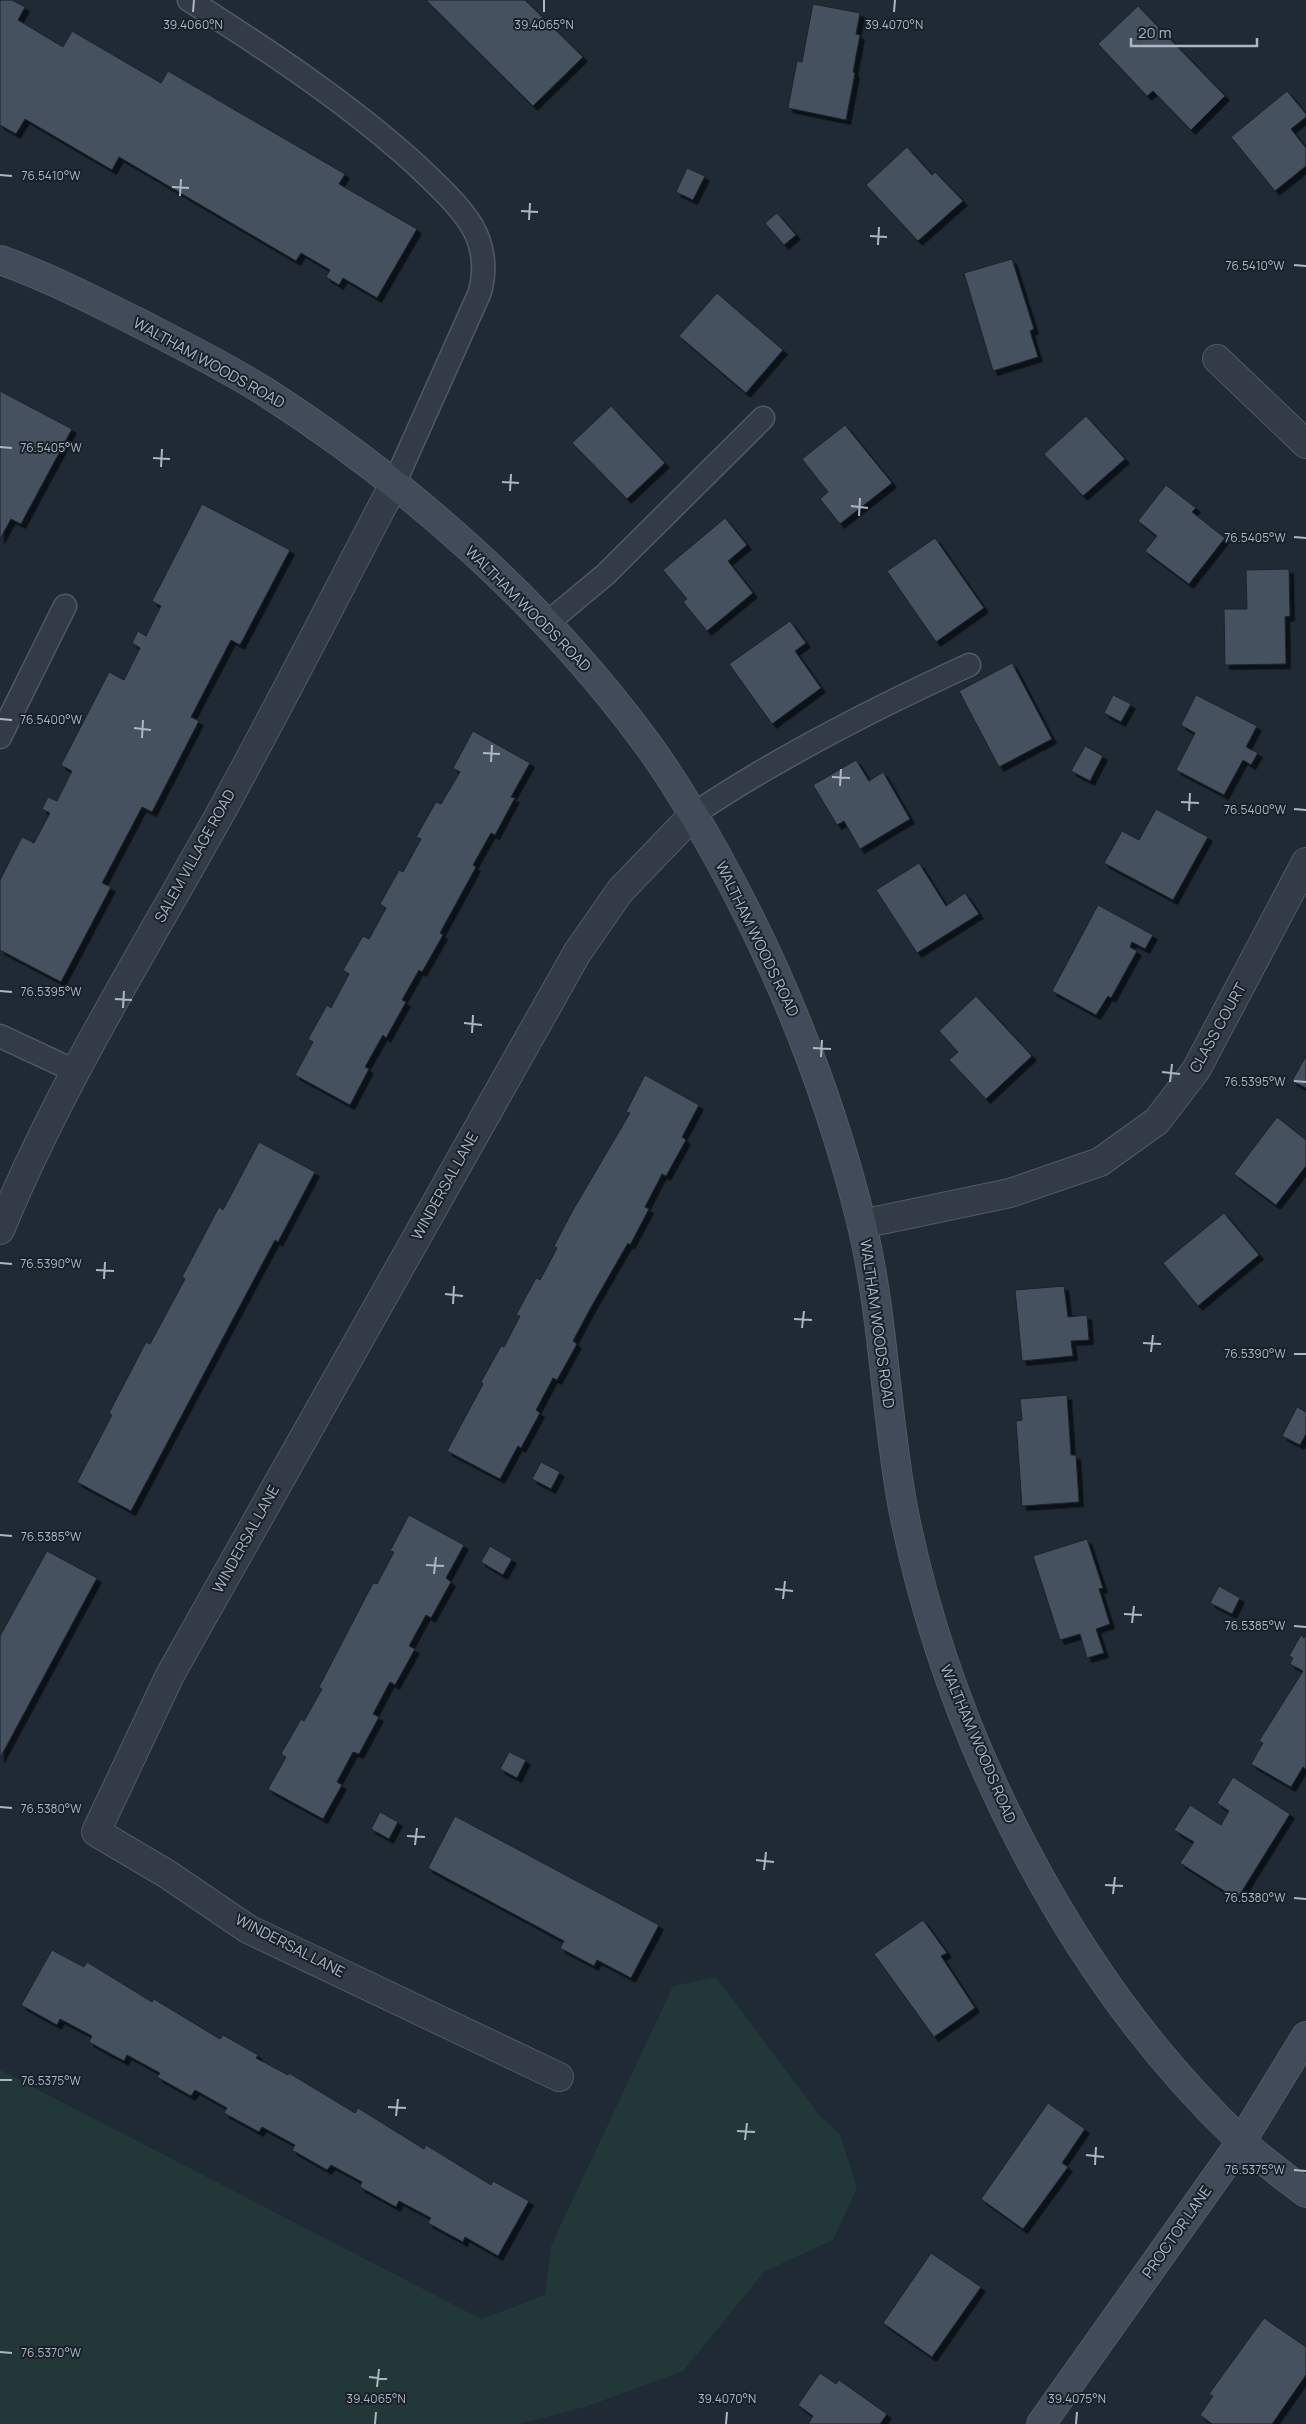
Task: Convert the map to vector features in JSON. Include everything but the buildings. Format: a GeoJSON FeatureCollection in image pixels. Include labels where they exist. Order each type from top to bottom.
{"type":"FeatureCollection","features":[{"type":"Feature","properties":{"kind":"street","name":"WALTHAM WOODS ROAD"},"geometry":{"type":"LineString","coordinates":[[0,260],[98,302],[179,343],[260,389],[327,434],[394,484],[476,555],[546,624],[602,686],[646,742],[694,814],[743,903],[782,983],[842,1147],[862,1224],[878,1317],[902,1504],[918,1577],[942,1661],[978,1751],[1020,1841],[1069,1929],[1126,2010],[1179,2076],[1241,2142],[1306,2193]]}},
{"type":"Feature","properties":{"kind":"street"},"geometry":{"type":"LineString","coordinates":[[1217,359],[1306,444]]}},
{"type":"Feature","properties":{"kind":"street","name":"SALEM VILLAGE ROAD"},"geometry":{"type":"LineString","coordinates":[[0,1230],[23,1173],[74,1071],[220,813],[394,484]]}},
{"type":"Feature","properties":{"kind":"street","name":"WINDERSAL LANE"},"geometry":{"type":"LineString","coordinates":[[559,2077],[248,1929],[167,1874],[96,1832],[170,1674],[577,953],[620,891],[694,814]]}},
{"type":"Feature","properties":{"kind":"street","name":"CLASS COURT"},"geometry":{"type":"LineString","coordinates":[[862,1224],[1010,1193],[1100,1162],[1157,1121],[1196,1070],[1306,862]]}},
{"type":"Feature","properties":{"kind":"street","name":"PROCTOR LANE"},"geometry":{"type":"LineString","coordinates":[[1041,2424],[1241,2142],[1306,2036]]}},
{"type":"Feature","properties":{"kind":"lane"},"geometry":{"type":"LineString","coordinates":[[189,0],[246,37],[383,135],[436,183],[472,226],[483,254],[484,275],[480,292],[394,484]]}},
{"type":"Feature","properties":{"kind":"lane"},"geometry":{"type":"LineString","coordinates":[[546,624],[606,574],[763,418]]}},
{"type":"Feature","properties":{"kind":"lane"},"geometry":{"type":"LineString","coordinates":[[0,737],[65,606]]}},
{"type":"Feature","properties":{"kind":"lane"},"geometry":{"type":"LineString","coordinates":[[694,814],[739,784],[906,694],[969,665]]}},
{"type":"Feature","properties":{"kind":"lane"},"geometry":{"type":"LineString","coordinates":[[0,1036],[74,1071]]}},
{"type":"Feature","properties":{"kind":"green space"},"geometry":{"type":"Polygon","coordinates":[[[716,1977],[819,2115],[840,2134],[857,2188],[833,2240],[765,2271],[683,2371],[588,2406],[520,2424],[0,2424],[0,2070],[481,2319],[545,2295],[551,2246],[673,1986],[716,1977]]]}}]}
